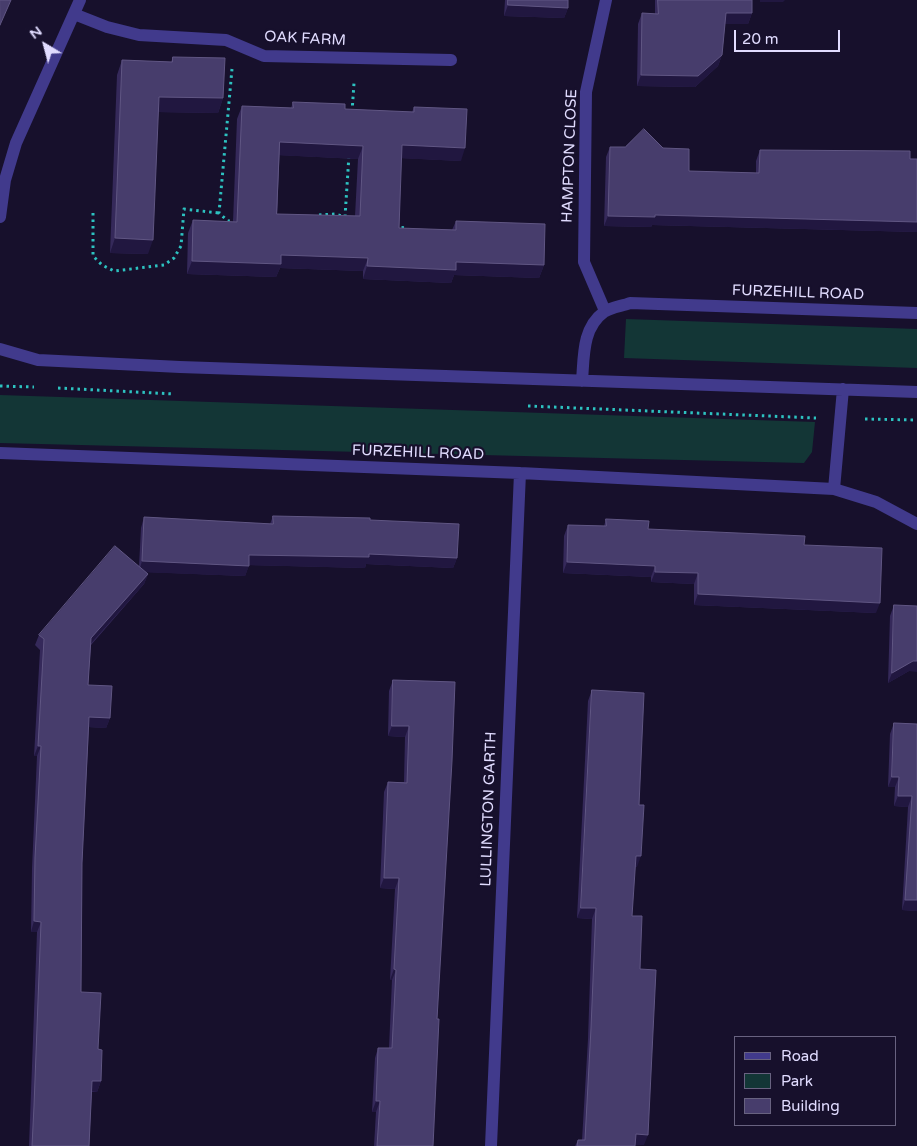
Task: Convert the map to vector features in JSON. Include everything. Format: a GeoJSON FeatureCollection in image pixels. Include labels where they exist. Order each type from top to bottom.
{"type":"FeatureCollection","features":[{"type":"Feature","properties":{"kind":"street"},"geometry":{"type":"LineString","coordinates":[[0,217],[5,180],[16,143],[80,0]]}},
{"type":"Feature","properties":{"kind":"street","name":"HAMPTON CLOSE"},"geometry":{"type":"LineString","coordinates":[[605,311],[584,262],[586,92],[606,0]]}},
{"type":"Feature","properties":{"kind":"street","name":"OAK FARM"},"geometry":{"type":"LineString","coordinates":[[74,14],[107,27],[139,36],[226,40],[264,56],[451,60]]}},
{"type":"Feature","properties":{"kind":"street","name":"FURZEHILL ROAD"},"geometry":{"type":"LineString","coordinates":[[605,311],[630,303],[917,313]]}},
{"type":"Feature","properties":{"kind":"street"},"geometry":{"type":"LineString","coordinates":[[582,381],[584,348],[591,326],[605,311]]}},
{"type":"Feature","properties":{"kind":"street"},"geometry":{"type":"LineString","coordinates":[[0,349],[38,360],[917,392]]}},
{"type":"Feature","properties":{"kind":"street"},"geometry":{"type":"LineString","coordinates":[[834,489],[843,389]]}},
{"type":"Feature","properties":{"kind":"street","name":"FURZEHILL ROAD"},"geometry":{"type":"LineString","coordinates":[[0,453],[520,473],[834,489],[876,502],[917,524]]}},
{"type":"Feature","properties":{"kind":"street","name":"LULLINGTON GARTH"},"geometry":{"type":"LineString","coordinates":[[491,1146],[520,473]]}},
{"type":"Feature","properties":{"kind":"path"},"geometry":{"type":"LineString","coordinates":[[219,213],[234,43]]}},
{"type":"Feature","properties":{"kind":"path"},"geometry":{"type":"LineString","coordinates":[[351,118],[355,58]]}},
{"type":"Feature","properties":{"kind":"path"},"geometry":{"type":"LineString","coordinates":[[345,217],[350,148]]}},
{"type":"Feature","properties":{"kind":"path"},"geometry":{"type":"LineString","coordinates":[[93,213],[93,256],[102,265],[114,271],[164,265],[174,258],[181,246],[184,209],[219,213],[228,221],[238,220]]}},
{"type":"Feature","properties":{"kind":"path"},"geometry":{"type":"LineString","coordinates":[[316,215],[335,214],[354,220]]}},
{"type":"Feature","properties":{"kind":"path"},"geometry":{"type":"LineString","coordinates":[[390,227],[408,228]]}},
{"type":"Feature","properties":{"kind":"path"},"geometry":{"type":"LineString","coordinates":[[862,419],[917,420]]}},
{"type":"Feature","properties":{"kind":"green space"},"geometry":{"type":"Polygon","coordinates":[[[626,319],[917,329],[917,368],[624,358],[626,319]]]}},
{"type":"Feature","properties":{"kind":"green space"},"geometry":{"type":"Polygon","coordinates":[[[0,395],[815,422],[812,452],[804,463],[0,443],[0,395]]]}},
{"type":"Feature","properties":{"kind":"building"},"geometry":{"type":"Polygon","coordinates":[[[0,0],[11,0],[0,25],[0,0]]]}},
{"type":"Feature","properties":{"kind":"building"},"geometry":{"type":"Polygon","coordinates":[[[508,0],[568,0],[568,8],[508,5],[508,0]]]}},
{"type":"Feature","properties":{"kind":"building"},"geometry":{"type":"Polygon","coordinates":[[[658,0],[752,0],[752,13],[726,13],[722,55],[698,76],[641,75],[642,13],[658,14],[658,0]]]}},
{"type":"Feature","properties":{"kind":"building"},"geometry":{"type":"Polygon","coordinates":[[[173,57],[225,58],[223,98],[159,97],[153,240],[115,238],[122,60],[172,62],[173,57]]]}},
{"type":"Feature","properties":{"kind":"building"},"geometry":{"type":"Polygon","coordinates":[[[293,102],[345,104],[345,109],[414,112],[414,107],[467,109],[465,148],[402,145],[399,228],[456,230],[456,221],[545,224],[544,265],[456,262],[456,270],[367,266],[368,258],[281,255],[281,264],[192,261],[193,220],[237,222],[242,106],[293,108],[293,102]],[[280,142],[277,214],[360,216],[363,146],[280,142]]]}},
{"type":"Feature","properties":{"kind":"building"},"geometry":{"type":"Polygon","coordinates":[[[644,129],[663,148],[689,149],[689,171],[759,173],[760,150],[910,151],[910,159],[917,159],[917,222],[655,215],[655,217],[608,216],[610,147],[625,147],[644,129]]]}},
{"type":"Feature","properties":{"kind":"building"},"geometry":{"type":"Polygon","coordinates":[[[273,516],[370,518],[370,520],[459,524],[457,558],[369,554],[369,557],[249,555],[249,566],[142,561],[144,517],[273,524],[273,516]]]}},
{"type":"Feature","properties":{"kind":"building"},"geometry":{"type":"Polygon","coordinates":[[[606,519],[649,521],[648,529],[805,536],[804,545],[882,548],[880,603],[698,594],[698,573],[655,572],[655,566],[567,562],[568,525],[606,526],[606,519]]]}},
{"type":"Feature","properties":{"kind":"building"},"geometry":{"type":"Polygon","coordinates":[[[115,546],[148,574],[91,638],[88,685],[112,686],[110,718],[89,717],[82,863],[81,992],[101,993],[98,1049],[102,1050],[101,1081],[92,1081],[89,1146],[32,1146],[41,922],[34,921],[35,858],[41,746],[38,746],[44,639],[39,635],[115,546]]]}},
{"type":"Feature","properties":{"kind":"building"},"geometry":{"type":"Polygon","coordinates":[[[894,605],[917,606],[917,661],[913,661],[892,673],[894,605]]]}},
{"type":"Feature","properties":{"kind":"building"},"geometry":{"type":"Polygon","coordinates":[[[393,680],[455,682],[437,1019],[439,1019],[433,1146],[377,1146],[380,1101],[376,1101],[378,1048],[392,1048],[399,878],[384,878],[388,782],[407,783],[409,726],[392,726],[393,680]]]}},
{"type":"Feature","properties":{"kind":"building"},"geometry":{"type":"Polygon","coordinates":[[[592,690],[644,693],[639,805],[644,805],[641,856],[636,856],[632,916],[642,916],[640,969],[656,970],[648,1135],[636,1134],[635,1146],[577,1146],[578,1140],[585,1140],[596,908],[581,908],[592,690]]]}},
{"type":"Feature","properties":{"kind":"building"},"geometry":{"type":"Polygon","coordinates":[[[894,723],[917,724],[917,900],[905,900],[912,796],[898,796],[899,777],[892,777],[894,723]]]}}]}
